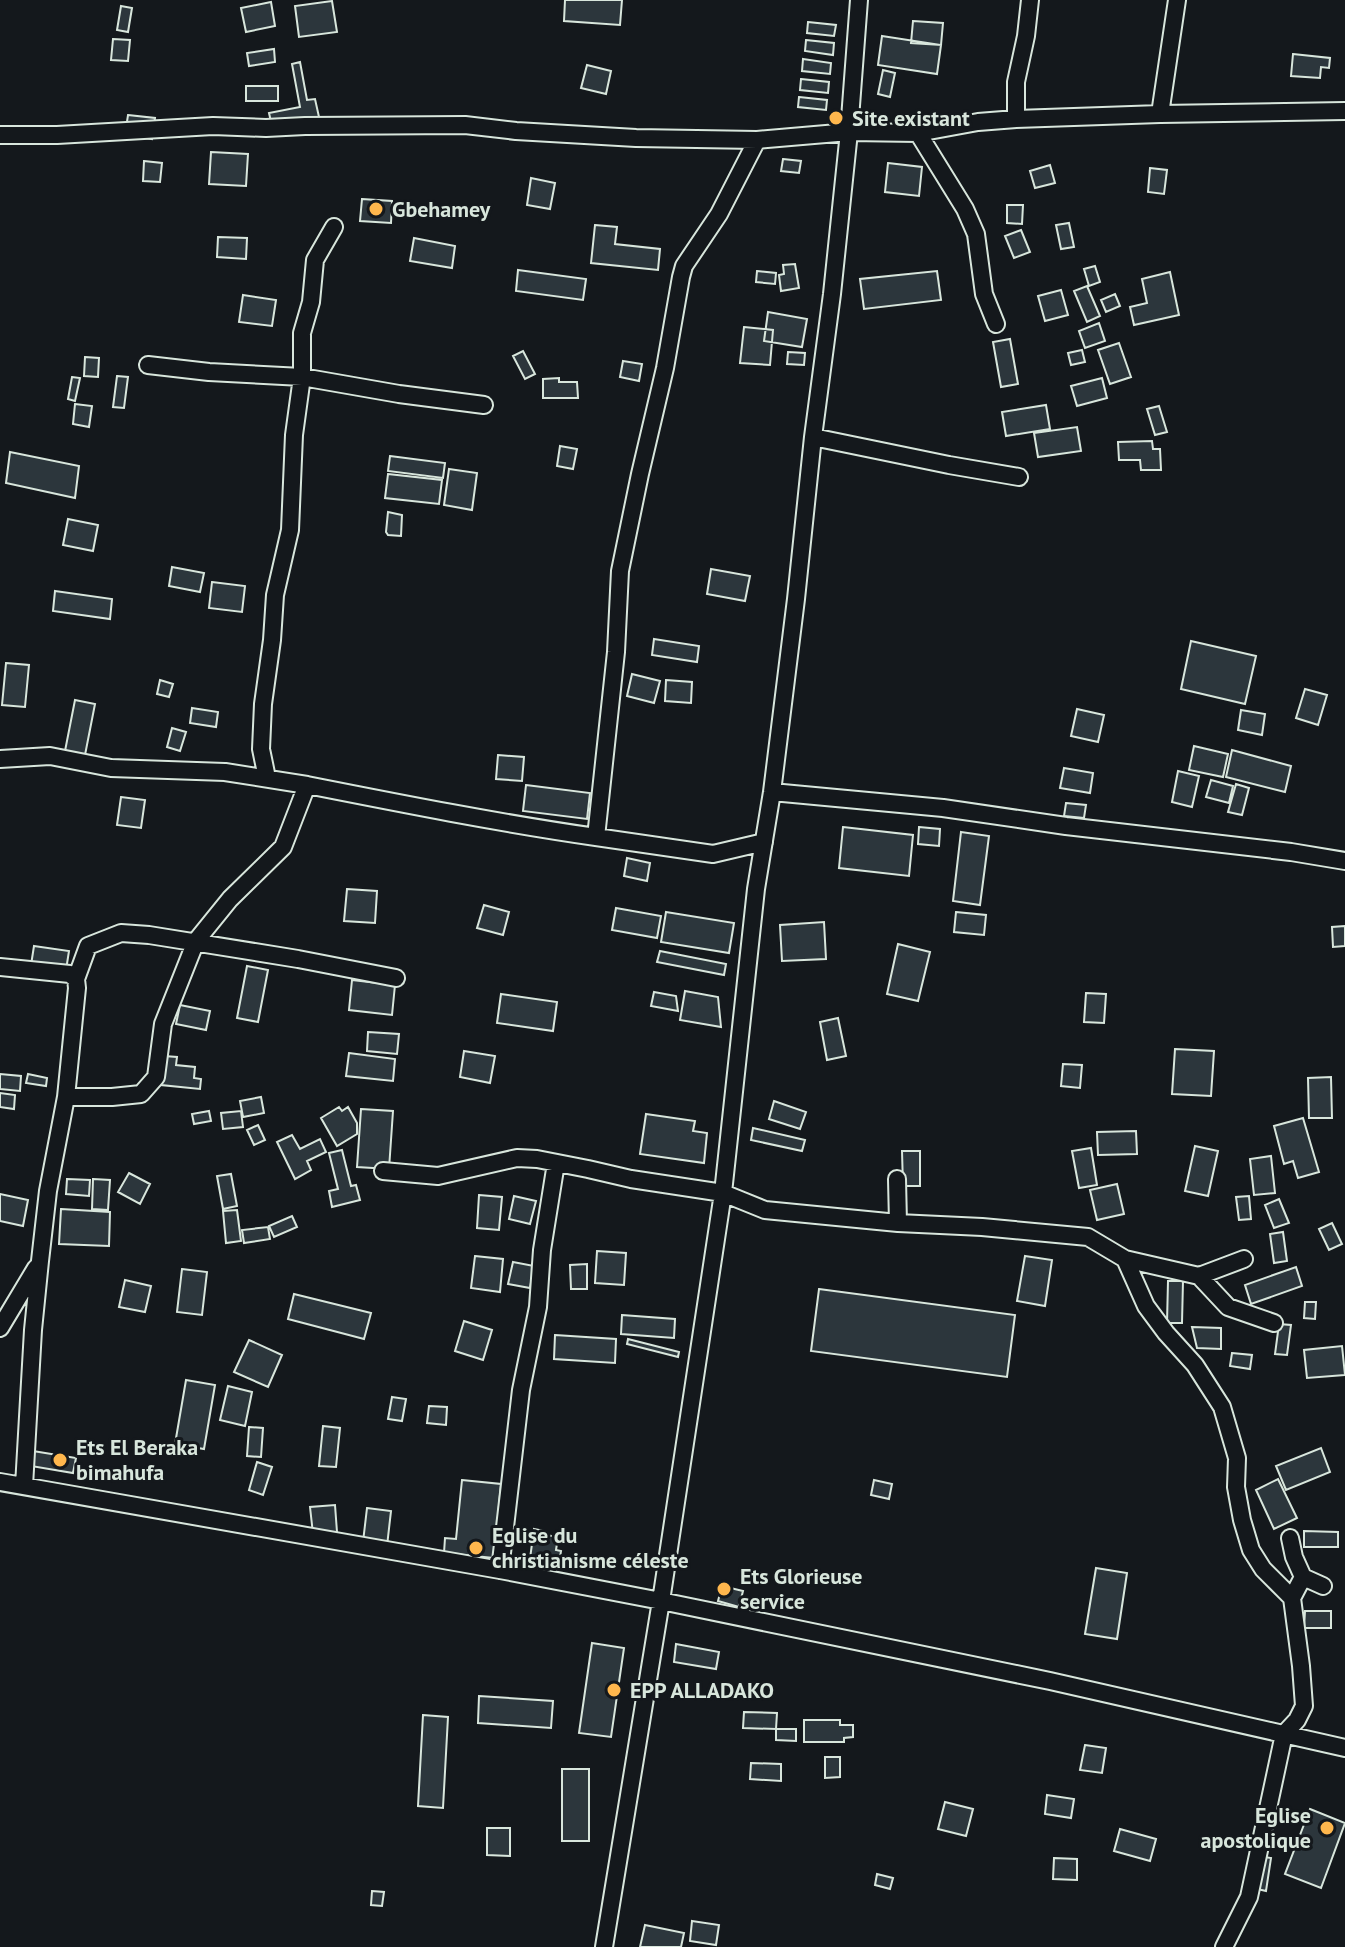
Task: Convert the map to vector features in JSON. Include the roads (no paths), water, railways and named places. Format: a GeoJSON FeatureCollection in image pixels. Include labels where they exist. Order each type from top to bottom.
{"type":"FeatureCollection","features":[{"type":"Feature","properties":{"kind":"street"},"geometry":{"type":"LineString","coordinates":[[604,1947],[723,1193],[756,889],[772,792],[832,294],[859,0]]}},
{"type":"Feature","properties":{"kind":"street"},"geometry":{"type":"LineString","coordinates":[[1016,119],[1016,82],[1030,0]]}},
{"type":"Feature","properties":{"kind":"street"},"geometry":{"type":"LineString","coordinates":[[1160,114],[1177,0]]}},
{"type":"Feature","properties":{"kind":"street"},"geometry":{"type":"LineString","coordinates":[[0,135],[57,135],[213,126],[465,125],[636,138],[757,140],[849,132],[918,133],[978,122],[1016,119],[1345,111]]}},
{"type":"Feature","properties":{"kind":"street"},"geometry":{"type":"LineString","coordinates":[[918,133],[965,209],[976,234],[984,294],[996,324]]}},
{"type":"Feature","properties":{"kind":"street"},"geometry":{"type":"LineString","coordinates":[[596,837],[616,652],[620,571],[665,368],[681,277],[684,266],[719,214],[757,140]]}},
{"type":"Feature","properties":{"kind":"street"},"geometry":{"type":"LineString","coordinates":[[267,778],[261,749],[263,704],[275,595],[290,530],[294,435],[302,377],[302,333],[311,302],[315,260],[334,227]]}},
{"type":"Feature","properties":{"kind":"street"},"geometry":{"type":"LineString","coordinates":[[148,365],[302,377],[484,405]]}},
{"type":"Feature","properties":{"kind":"street"},"geometry":{"type":"LineString","coordinates":[[813,437],[1019,477]]}},
{"type":"Feature","properties":{"kind":"street"},"geometry":{"type":"LineString","coordinates":[[0,759],[50,756],[111,768],[225,772],[434,810],[713,854],[764,842]]}},
{"type":"Feature","properties":{"kind":"street"},"geometry":{"type":"LineString","coordinates":[[66,1097],[141,1094],[156,1077],[163,1024],[196,941],[230,899],[283,847],[307,785]]}},
{"type":"Feature","properties":{"kind":"street"},"geometry":{"type":"LineString","coordinates":[[772,792],[943,808],[1345,861]]}},
{"type":"Feature","properties":{"kind":"street"},"geometry":{"type":"LineString","coordinates":[[24,1486],[33,1330],[48,1191],[66,1097],[76,979],[88,946],[121,933],[149,935],[396,978]]}},
{"type":"Feature","properties":{"kind":"street"},"geometry":{"type":"LineString","coordinates":[[0,967],[70,974],[76,979]]}},
{"type":"Feature","properties":{"kind":"street"},"geometry":{"type":"LineString","coordinates":[[383,1171],[438,1176],[517,1158],[723,1193],[765,1210],[1088,1237],[1125,1259],[1199,1276],[1244,1259]]}},
{"type":"Feature","properties":{"kind":"street"},"geometry":{"type":"LineString","coordinates":[[500,1570],[521,1390],[538,1307],[542,1250],[556,1163]]}},
{"type":"Feature","properties":{"kind":"street"},"geometry":{"type":"LineString","coordinates":[[897,1179],[898,1223]]}},
{"type":"Feature","properties":{"kind":"street"},"geometry":{"type":"LineString","coordinates":[[1125,1259],[1146,1306],[1195,1365],[1222,1407],[1237,1458],[1236,1487],[1251,1550],[1263,1569],[1292,1598]]}},
{"type":"Feature","properties":{"kind":"street"},"geometry":{"type":"LineString","coordinates":[[0,1328],[40,1261]]}},
{"type":"Feature","properties":{"kind":"street"},"geometry":{"type":"LineString","coordinates":[[1199,1276],[1228,1307],[1274,1323]]}},
{"type":"Feature","properties":{"kind":"street"},"geometry":{"type":"LineString","coordinates":[[0,1482],[661,1601],[1050,1681],[1345,1748]]}},
{"type":"Feature","properties":{"kind":"street"},"geometry":{"type":"LineString","coordinates":[[1290,1538],[1303,1577],[1323,1586]]}},
{"type":"Feature","properties":{"kind":"street"},"geometry":{"type":"LineString","coordinates":[[1224,1947],[1249,1897],[1284,1734],[1297,1720],[1304,1706],[1292,1598],[1303,1577]]}},
{"type":"Feature","properties":{"kind":"place","name":"Site existant"},"geometry":{"type":"Point","coordinates":[836,118]}},
{"type":"Feature","properties":{"kind":"place","name":"Gbehamey"},"geometry":{"type":"Point","coordinates":[376,209]}},
{"type":"Feature","properties":{"kind":"place","name":"Ets El Beraka bimahufa"},"geometry":{"type":"Point","coordinates":[60,1460]}},
{"type":"Feature","properties":{"kind":"place","name":"Eglise du christianisme céleste"},"geometry":{"type":"Point","coordinates":[476,1548]}},
{"type":"Feature","properties":{"kind":"place","name":"Ets Glorieuse service"},"geometry":{"type":"Point","coordinates":[724,1589]}},
{"type":"Feature","properties":{"kind":"place","name":"EPP ALLADAKO"},"geometry":{"type":"Point","coordinates":[614,1690]}},
{"type":"Feature","properties":{"kind":"place","name":"Eglise apostolique"},"geometry":{"type":"Point","coordinates":[1327,1828]}}]}
